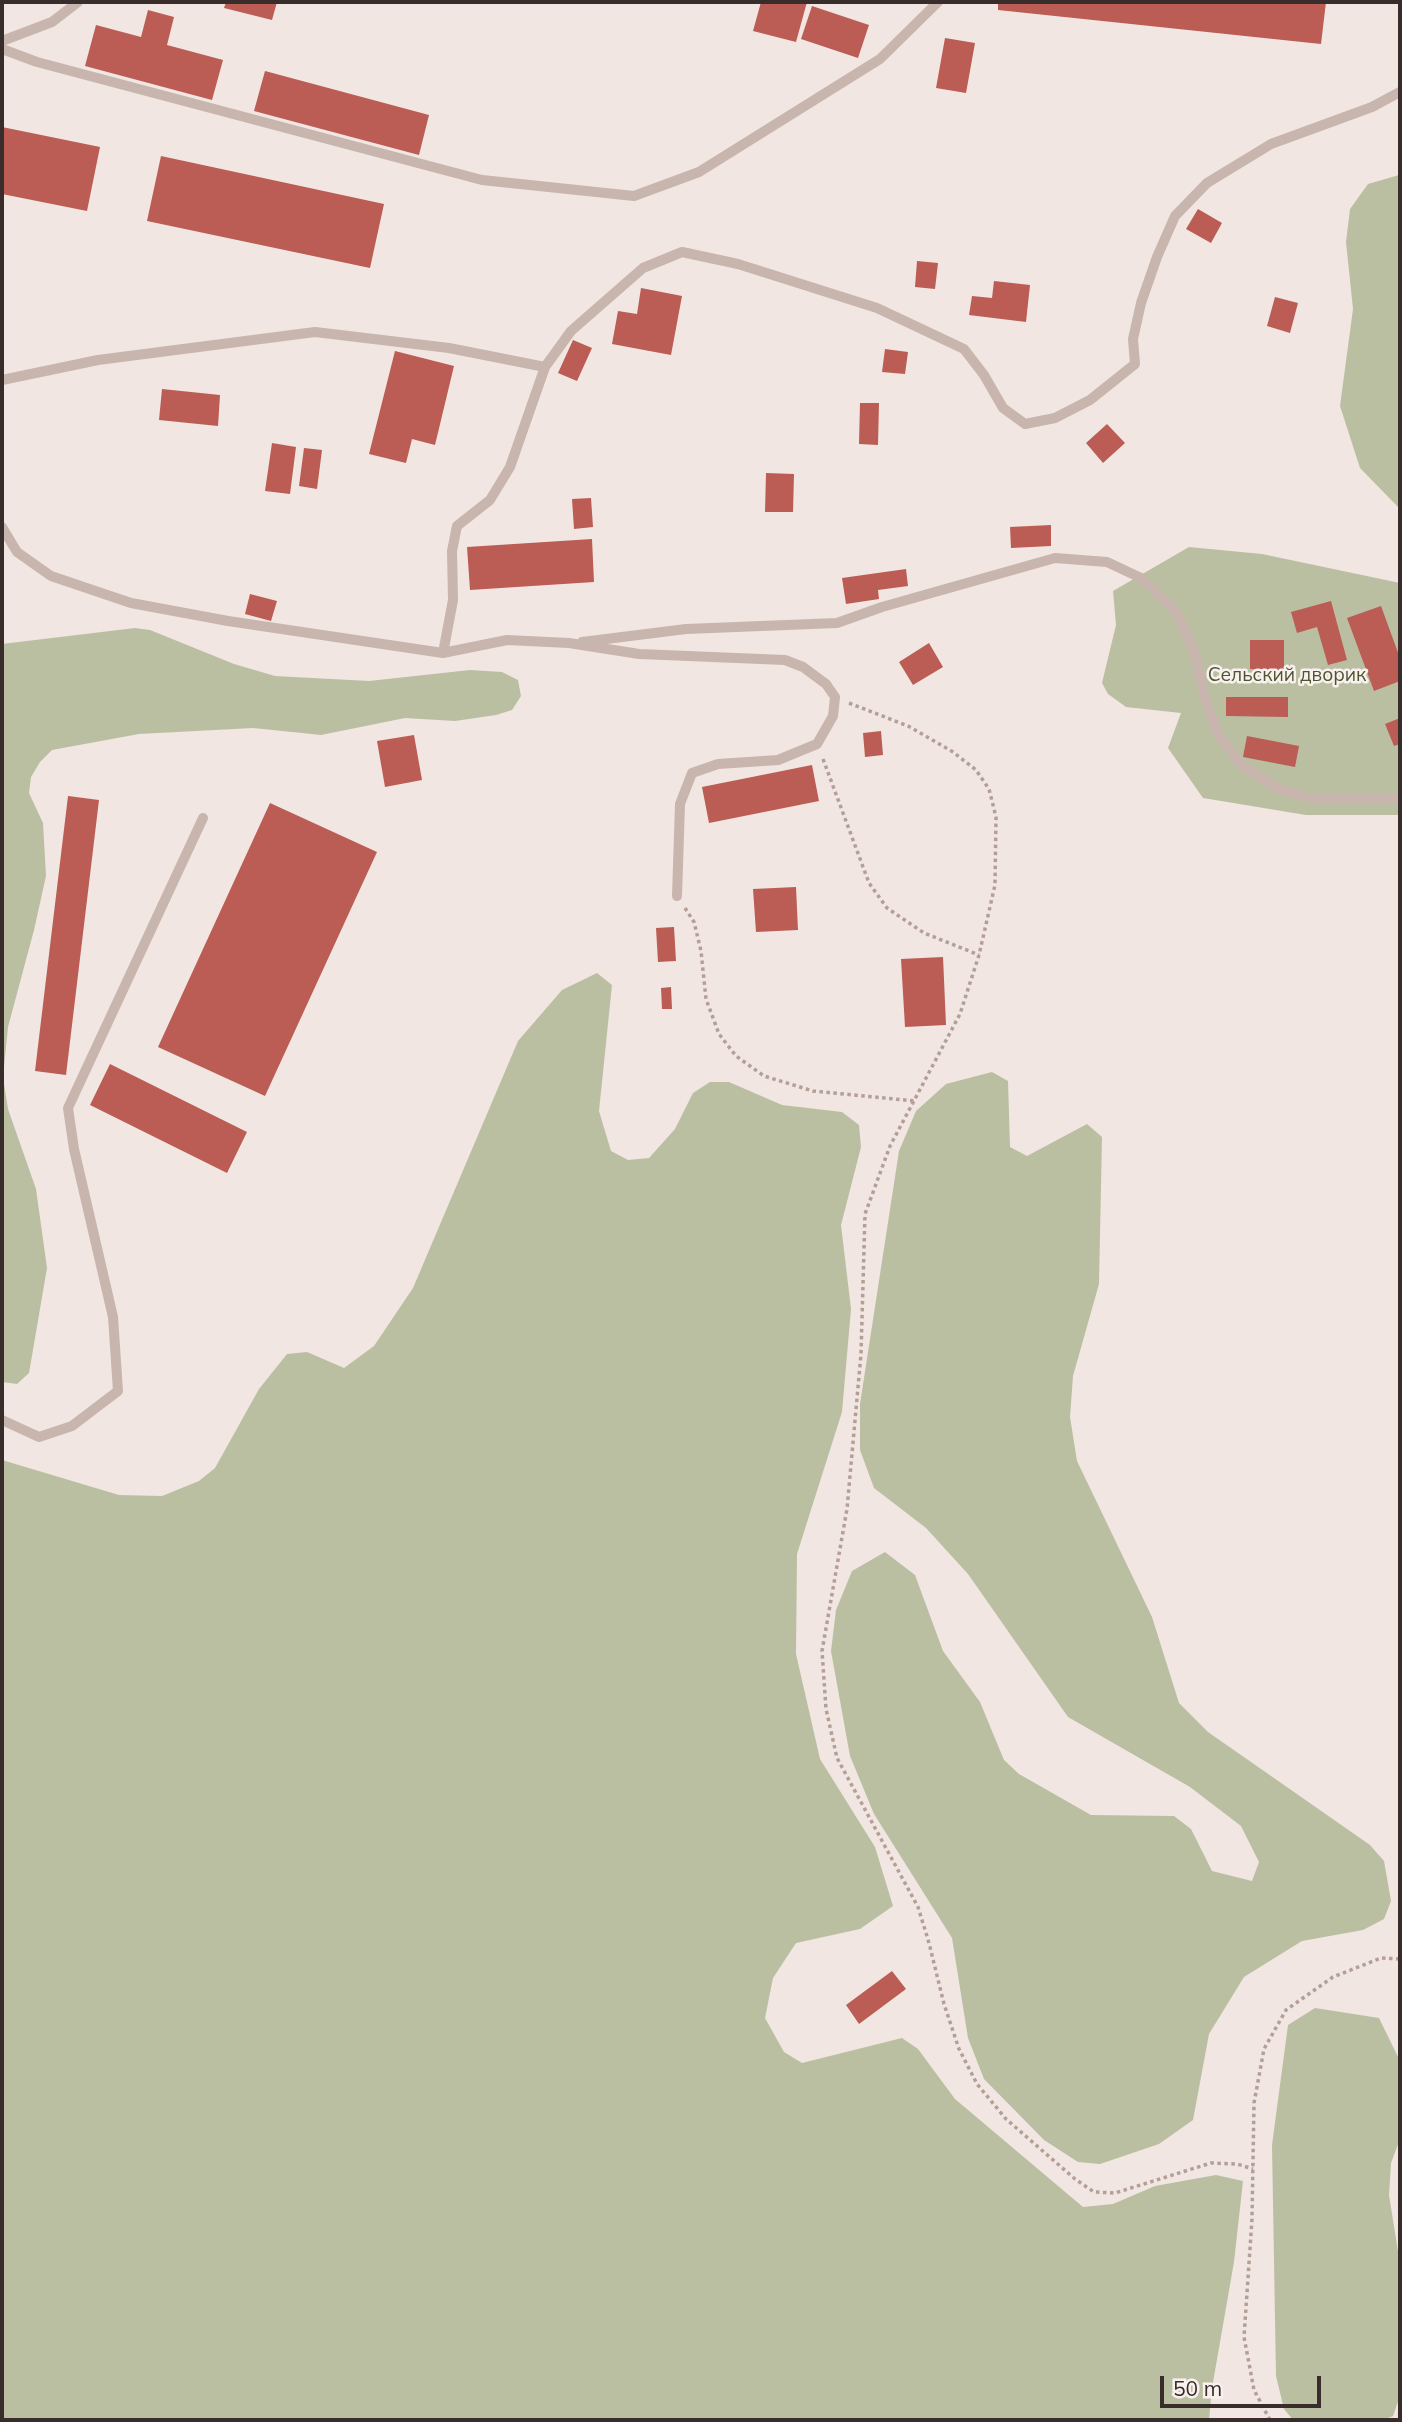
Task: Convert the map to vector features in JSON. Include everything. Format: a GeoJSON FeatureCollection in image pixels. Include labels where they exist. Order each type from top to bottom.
{"type":"FeatureCollection","features":[{"type":"Feature","properties":{"kind":"lane"},"geometry":{"type":"LineString","coordinates":[[2,41],[52,23],[78,2]]}},
{"type":"Feature","properties":{"kind":"lane"},"geometry":{"type":"LineString","coordinates":[[2,50],[482,180],[634,196],[699,172],[880,59],[938,2]]}},
{"type":"Feature","properties":{"kind":"lane"},"geometry":{"type":"LineString","coordinates":[[443,653],[453,600],[452,551],[457,526],[490,500],[510,467],[545,367],[571,331],[643,268],[682,252],[738,264],[877,308],[964,349],[984,375],[1003,408],[1025,424],[1055,418],[1090,400],[1135,364],[1133,339],[1141,303],[1157,257],[1175,216],[1207,183],[1270,144],[1372,107],[1400,92]]}},
{"type":"Feature","properties":{"kind":"lane"},"geometry":{"type":"LineString","coordinates":[[2,380],[98,360],[315,332],[449,348],[545,367]]}},
{"type":"Feature","properties":{"kind":"lane"},"geometry":{"type":"LineString","coordinates":[[2,527],[17,552],[51,576],[131,603],[336,639],[443,653],[507,640],[569,643],[639,654],[785,660],[803,667],[826,684],[835,697],[833,716],[817,744],[778,760],[718,764],[692,774],[680,804],[677,896]]}},
{"type":"Feature","properties":{"kind":"lane"},"geometry":{"type":"LineString","coordinates":[[569,643],[686,629],[837,623],[882,607],[1055,558],[1107,562],[1141,578],[1176,612],[1194,650],[1205,699],[1218,734],[1241,765],[1282,790],[1311,798],[1400,799]]}},
{"type":"Feature","properties":{"kind":"lane"},"geometry":{"type":"LineString","coordinates":[[2,1420],[39,1437],[72,1426],[118,1391],[113,1317],[74,1149],[68,1108],[203,818]]}},
{"type":"Feature","properties":{"kind":"path"},"geometry":{"type":"LineString","coordinates":[[835,697],[908,726],[953,752],[976,770],[989,789],[996,817],[995,885],[979,955],[960,1014],[890,1146],[865,1214],[862,1354],[847,1509],[822,1651],[826,1709],[837,1758],[918,1907],[959,2049],[977,2084],[1006,2119],[1075,2179],[1094,2192],[1115,2193],[1211,2163],[1237,2164],[1253,2169]]}},
{"type":"Feature","properties":{"kind":"path"},"geometry":{"type":"LineString","coordinates":[[817,744],[835,785],[853,845],[869,883],[887,908],[924,933],[979,955]]}},
{"type":"Feature","properties":{"kind":"path"},"geometry":{"type":"LineString","coordinates":[[677,896],[694,922],[701,951],[706,999],[719,1034],[736,1056],[764,1076],[813,1091],[915,1101]]}},
{"type":"Feature","properties":{"kind":"path"},"geometry":{"type":"LineString","coordinates":[[1270,2420],[1254,2390],[1244,2337],[1249,2280],[1254,2103],[1264,2049],[1286,2010],[1333,1977],[1381,1958],[1400,1959]]}},
{"type":"Feature","properties":{"kind":"green space"},"geometry":{"type":"Polygon","coordinates":[[[1399,175],[1400,509],[1360,468],[1340,406],[1353,309],[1346,242],[1350,209],[1368,184],[1399,175]]]}},
{"type":"Feature","properties":{"kind":"green space","name":"Сельский дворик"},"geometry":{"type":"Polygon","coordinates":[[[1189,547],[1262,554],[1400,583],[1400,815],[1306,815],[1203,798],[1168,748],[1181,713],[1126,707],[1108,694],[1102,683],[1116,625],[1113,591],[1189,547]]]}},
{"type":"Feature","properties":{"kind":"green space"},"geometry":{"type":"Polygon","coordinates":[[[135,628],[150,630],[234,664],[275,676],[369,681],[470,670],[502,672],[518,680],[521,696],[512,710],[455,721],[405,718],[321,735],[253,728],[139,734],[52,750],[40,762],[31,777],[29,793],[43,823],[46,876],[8,1027],[3,1077],[8,1109],[36,1189],[47,1268],[29,1373],[17,1384],[2,1382],[2,644],[135,628]]]}},
{"type":"Feature","properties":{"kind":"green space"},"geometry":{"type":"Polygon","coordinates":[[[597,973],[612,985],[599,1111],[611,1151],[628,1160],[649,1158],[675,1129],[693,1093],[710,1082],[729,1082],[782,1105],[842,1112],[859,1125],[861,1147],[841,1225],[851,1309],[842,1412],[797,1554],[796,1654],[820,1759],[875,1847],[893,1906],[860,1929],[796,1943],[773,1978],[765,2018],[784,2052],[802,2063],[902,2038],[918,2049],[955,2099],[1083,2207],[1113,2204],[1155,2186],[1216,2175],[1243,2181],[1234,2262],[1209,2420],[2,2420],[2,1460],[119,1495],[162,1496],[199,1481],[215,1468],[259,1389],[287,1354],[307,1352],[344,1368],[374,1346],[413,1288],[518,1041],[562,990],[597,973]]]}},
{"type":"Feature","properties":{"kind":"green space"},"geometry":{"type":"Polygon","coordinates":[[[992,1072],[1008,1081],[1010,1147],[1027,1156],[1087,1124],[1102,1137],[1099,1284],[1073,1376],[1070,1417],[1077,1461],[1152,1617],[1179,1703],[1208,1732],[1370,1845],[1384,1861],[1391,1901],[1384,1919],[1363,1930],[1302,1941],[1244,1977],[1209,2034],[1193,2120],[1159,2144],[1100,2164],[1078,2162],[1044,2140],[984,2079],[968,2038],[952,1938],[874,1814],[850,1756],[831,1651],[836,1610],[852,1571],[885,1552],[915,1575],[943,1651],[980,1702],[1004,1760],[1019,1774],[1091,1815],[1174,1816],[1191,1829],[1212,1871],[1252,1881],[1259,1862],[1241,1826],[1190,1787],[1068,1717],[968,1574],[926,1528],[874,1488],[860,1450],[860,1404],[899,1151],[916,1111],[946,1084],[992,1072]]]}},
{"type":"Feature","properties":{"kind":"green space"},"geometry":{"type":"Polygon","coordinates":[[[1315,2008],[1379,2018],[1400,2061],[1400,2139],[1391,2163],[1389,2195],[1400,2264],[1400,2396],[1393,2416],[1383,2420],[1293,2420],[1284,2409],[1276,2376],[1272,2145],[1288,2025],[1315,2008]]]}},
{"type":"Feature","properties":{"kind":"building"},"geometry":{"type":"Polygon","coordinates":[[[226,2],[277,2],[272,20],[224,8],[226,2]]]}},
{"type":"Feature","properties":{"kind":"building"},"geometry":{"type":"Polygon","coordinates":[[[761,2],[807,2],[796,42],[753,31],[761,2]]]}},
{"type":"Feature","properties":{"kind":"building"},"geometry":{"type":"Polygon","coordinates":[[[998,2],[1326,2],[1321,44],[998,10],[998,2]]]}},
{"type":"Feature","properties":{"kind":"building"},"geometry":{"type":"Polygon","coordinates":[[[812,6],[869,25],[858,58],[801,39],[812,6]]]}},
{"type":"Feature","properties":{"kind":"building"},"geometry":{"type":"Polygon","coordinates":[[[148,10],[174,17],[167,45],[223,60],[212,100],[85,66],[96,25],[141,37],[148,10]]]}},
{"type":"Feature","properties":{"kind":"building"},"geometry":{"type":"Polygon","coordinates":[[[945,38],[975,43],[966,93],[936,88],[945,38]]]}},
{"type":"Feature","properties":{"kind":"building"},"geometry":{"type":"Polygon","coordinates":[[[265,71],[429,115],[419,155],[254,111],[265,71]]]}},
{"type":"Feature","properties":{"kind":"building"},"geometry":{"type":"Polygon","coordinates":[[[2,127],[100,147],[87,211],[2,194],[2,127]]]}},
{"type":"Feature","properties":{"kind":"building"},"geometry":{"type":"Polygon","coordinates":[[[161,156],[384,204],[370,268],[147,221],[161,156]]]}},
{"type":"Feature","properties":{"kind":"building"},"geometry":{"type":"Polygon","coordinates":[[[1198,209],[1222,223],[1211,243],[1186,229],[1198,209]]]}},
{"type":"Feature","properties":{"kind":"building"},"geometry":{"type":"Polygon","coordinates":[[[917,261],[938,263],[935,289],[915,287],[917,261]]]}},
{"type":"Feature","properties":{"kind":"building"},"geometry":{"type":"Polygon","coordinates":[[[994,281],[1030,285],[1026,322],[969,315],[972,296],[992,298],[994,281]]]}},
{"type":"Feature","properties":{"kind":"building"},"geometry":{"type":"Polygon","coordinates":[[[641,288],[682,296],[671,355],[612,344],[618,311],[637,314],[641,288]]]}},
{"type":"Feature","properties":{"kind":"building"},"geometry":{"type":"Polygon","coordinates":[[[1275,297],[1298,303],[1290,333],[1267,326],[1275,297]]]}},
{"type":"Feature","properties":{"kind":"building"},"geometry":{"type":"Polygon","coordinates":[[[573,340],[592,348],[577,381],[558,373],[573,340]]]}},
{"type":"Feature","properties":{"kind":"building"},"geometry":{"type":"Polygon","coordinates":[[[885,349],[908,352],[905,374],[882,372],[885,349]]]}},
{"type":"Feature","properties":{"kind":"building"},"geometry":{"type":"Polygon","coordinates":[[[395,351],[454,366],[435,445],[412,439],[406,463],[369,454],[395,351]]]}},
{"type":"Feature","properties":{"kind":"building"},"geometry":{"type":"Polygon","coordinates":[[[162,389],[220,395],[218,426],[159,420],[162,389]]]}},
{"type":"Feature","properties":{"kind":"building"},"geometry":{"type":"Polygon","coordinates":[[[860,403],[879,403],[878,445],[859,444],[860,403]]]}},
{"type":"Feature","properties":{"kind":"building"},"geometry":{"type":"Polygon","coordinates":[[[1107,424],[1125,443],[1103,463],[1086,443],[1107,424]]]}},
{"type":"Feature","properties":{"kind":"building"},"geometry":{"type":"Polygon","coordinates":[[[272,443],[296,447],[290,494],[265,491],[272,443]]]}},
{"type":"Feature","properties":{"kind":"building"},"geometry":{"type":"Polygon","coordinates":[[[304,448],[322,450],[317,489],[299,486],[304,448]]]}},
{"type":"Feature","properties":{"kind":"building"},"geometry":{"type":"Polygon","coordinates":[[[766,473],[794,474],[793,512],[765,512],[766,473]]]}},
{"type":"Feature","properties":{"kind":"building"},"geometry":{"type":"Polygon","coordinates":[[[591,498],[593,527],[574,529],[572,499],[591,498]]]}},
{"type":"Feature","properties":{"kind":"building"},"geometry":{"type":"Polygon","coordinates":[[[1051,525],[1051,546],[1011,548],[1010,527],[1051,525]]]}},
{"type":"Feature","properties":{"kind":"building"},"geometry":{"type":"Polygon","coordinates":[[[592,539],[594,582],[470,590],[467,547],[592,539]]]}},
{"type":"Feature","properties":{"kind":"building"},"geometry":{"type":"Polygon","coordinates":[[[906,569],[908,586],[878,590],[879,599],[846,604],[842,578],[906,569]]]}},
{"type":"Feature","properties":{"kind":"building"},"geometry":{"type":"Polygon","coordinates":[[[250,594],[277,601],[271,621],[245,614],[250,594]]]}},
{"type":"Feature","properties":{"kind":"building"},"geometry":{"type":"Polygon","coordinates":[[[1331,601],[1347,660],[1328,665],[1317,627],[1297,633],[1291,612],[1331,601]]]}},
{"type":"Feature","properties":{"kind":"building"},"geometry":{"type":"Polygon","coordinates":[[[1381,606],[1400,658],[1400,681],[1374,691],[1347,618],[1381,606]]]}},
{"type":"Feature","properties":{"kind":"building"},"geometry":{"type":"Polygon","coordinates":[[[1250,640],[1284,640],[1284,670],[1250,669],[1250,640]]]}},
{"type":"Feature","properties":{"kind":"building"},"geometry":{"type":"Polygon","coordinates":[[[929,643],[943,667],[913,685],[899,662],[929,643]]]}},
{"type":"Feature","properties":{"kind":"building"},"geometry":{"type":"Polygon","coordinates":[[[1226,697],[1288,697],[1288,717],[1226,716],[1226,697]]]}},
{"type":"Feature","properties":{"kind":"building"},"geometry":{"type":"Polygon","coordinates":[[[1400,718],[1400,744],[1394,746],[1385,724],[1400,718]]]}},
{"type":"Feature","properties":{"kind":"building"},"geometry":{"type":"Polygon","coordinates":[[[881,731],[883,755],[865,757],[863,733],[881,731]]]}},
{"type":"Feature","properties":{"kind":"building"},"geometry":{"type":"Polygon","coordinates":[[[414,735],[422,780],[385,787],[377,741],[414,735]]]}},
{"type":"Feature","properties":{"kind":"building"},"geometry":{"type":"Polygon","coordinates":[[[1247,736],[1299,746],[1295,767],[1243,757],[1247,736]]]}},
{"type":"Feature","properties":{"kind":"building"},"geometry":{"type":"Polygon","coordinates":[[[812,765],[819,801],[709,823],[702,787],[812,765]]]}},
{"type":"Feature","properties":{"kind":"building"},"geometry":{"type":"Polygon","coordinates":[[[68,796],[99,800],[66,1075],[35,1071],[68,796]]]}},
{"type":"Feature","properties":{"kind":"building"},"geometry":{"type":"Polygon","coordinates":[[[270,803],[377,852],[265,1096],[158,1047],[270,803]]]}},
{"type":"Feature","properties":{"kind":"building"},"geometry":{"type":"Polygon","coordinates":[[[796,887],[798,930],[756,932],[753,889],[796,887]]]}},
{"type":"Feature","properties":{"kind":"building"},"geometry":{"type":"Polygon","coordinates":[[[674,927],[676,961],[658,962],[656,928],[674,927]]]}},
{"type":"Feature","properties":{"kind":"building"},"geometry":{"type":"Polygon","coordinates":[[[943,957],[946,1025],[905,1027],[901,959],[943,957]]]}},
{"type":"Feature","properties":{"kind":"building"},"geometry":{"type":"Polygon","coordinates":[[[671,987],[672,1009],[662,1009],[661,988],[671,987]]]}},
{"type":"Feature","properties":{"kind":"building"},"geometry":{"type":"Polygon","coordinates":[[[110,1064],[247,1132],[227,1173],[90,1105],[110,1064]]]}},
{"type":"Feature","properties":{"kind":"building"},"geometry":{"type":"Polygon","coordinates":[[[892,1971],[906,1989],[859,2024],[846,2005],[892,1971]]]}}]}
